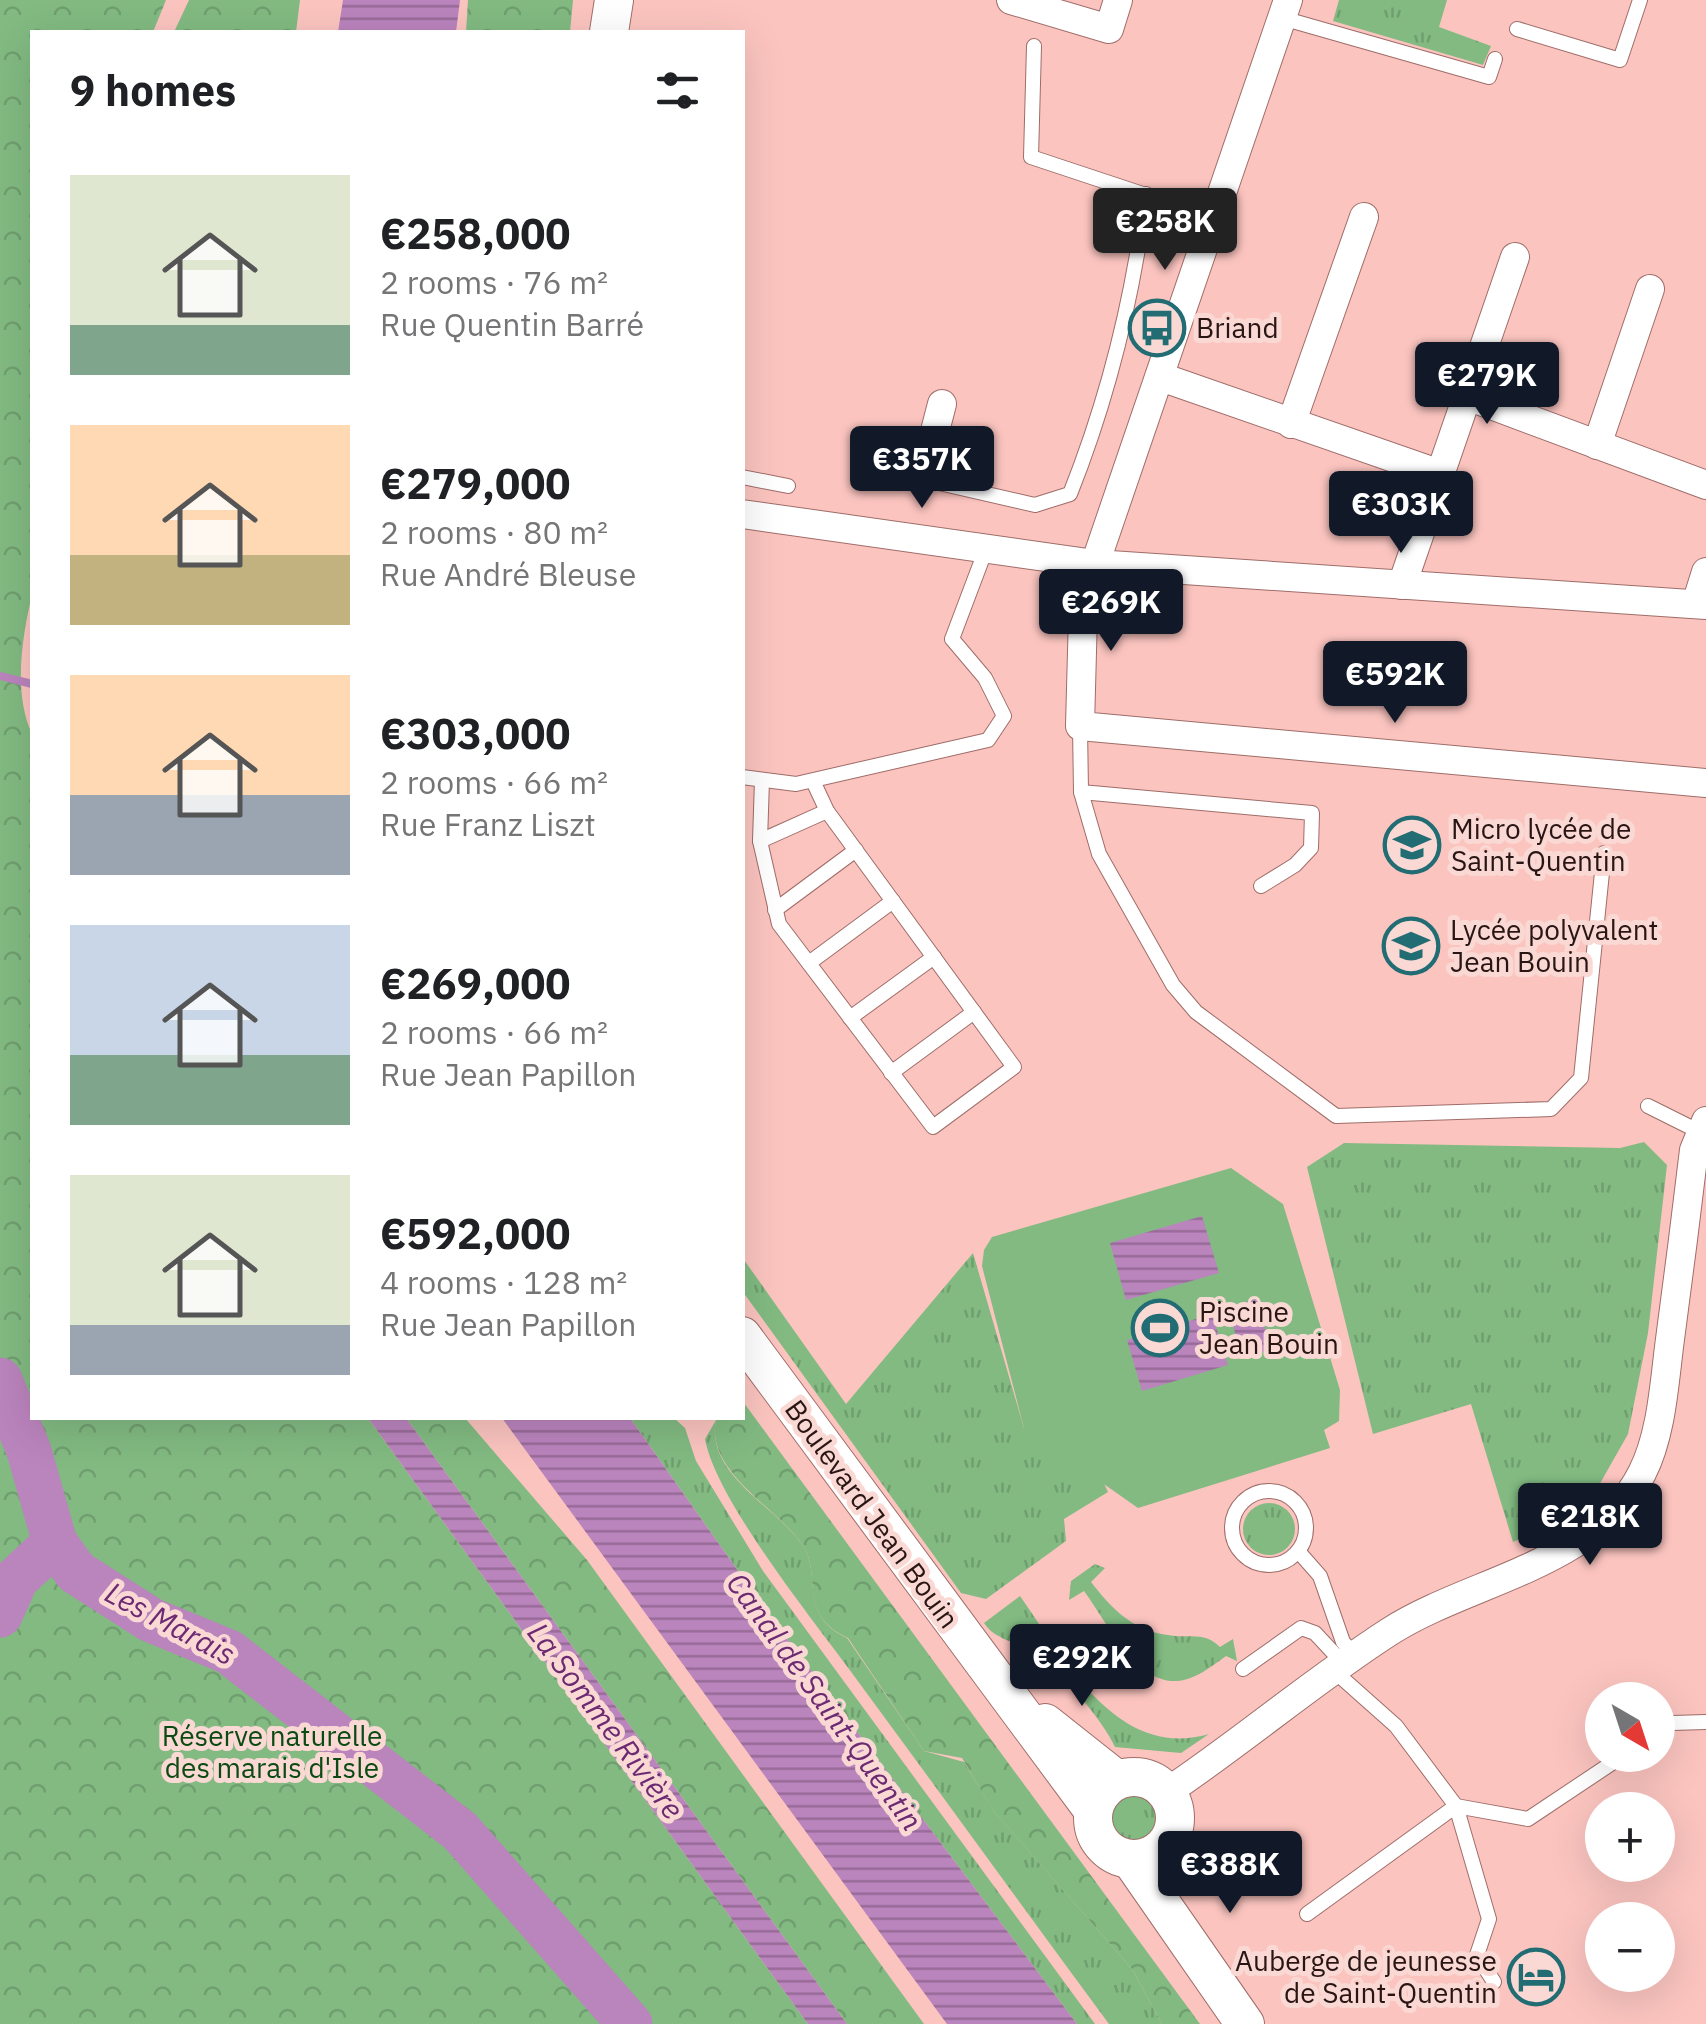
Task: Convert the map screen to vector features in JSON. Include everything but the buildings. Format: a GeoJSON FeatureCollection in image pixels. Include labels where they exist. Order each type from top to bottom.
{"type":"FeatureCollection","features":[{"type":"Feature","properties":{"kind":"street"},"geometry":{"type":"LineString","coordinates":[[609,30],[614,0]]}},
{"type":"Feature","properties":{"kind":"street"},"geometry":{"type":"LineString","coordinates":[[1010,0],[1109,29],[1118,0]]}},
{"type":"Feature","properties":{"kind":"street"},"geometry":{"type":"LineString","coordinates":[[1285,9],[1096,564],[1084,578],[1080,726],[1706,784]]}},
{"type":"Feature","properties":{"kind":"street"},"geometry":{"type":"LineString","coordinates":[[1292,424],[1364,217]]}},
{"type":"Feature","properties":{"kind":"street"},"geometry":{"type":"LineString","coordinates":[[1402,585],[1516,257]]}},
{"type":"Feature","properties":{"kind":"street"},"geometry":{"type":"LineString","coordinates":[[1597,444],[1650,289]]}},
{"type":"Feature","properties":{"kind":"street"},"geometry":{"type":"LineString","coordinates":[[1161,377],[1440,474]]}},
{"type":"Feature","properties":{"kind":"street"},"geometry":{"type":"LineString","coordinates":[[1468,396],[1706,485]]}},
{"type":"Feature","properties":{"kind":"street"},"geometry":{"type":"LineString","coordinates":[[922,481],[942,404]]}},
{"type":"Feature","properties":{"kind":"street"},"geometry":{"type":"LineString","coordinates":[[745,514],[1096,564],[1701,605],[1706,572]]}},
{"type":"Feature","properties":{"kind":"street"},"geometry":{"type":"LineString","coordinates":[[1167,1792],[1343,1662],[1417,1614],[1575,1543],[1602,1525],[1642,1474],[1659,1415],[1694,1150],[1704,1127]]}},
{"type":"Feature","properties":{"kind":"street","name":"Boulevard Jean Bouin"},"geometry":{"type":"LineString","coordinates":[[745,1340],[1093,1810]]}},
{"type":"Feature","properties":{"kind":"street","name":"Boulevard Jean Bouin"},"geometry":{"type":"LineString","coordinates":[[1004,1690],[1117,1780]]}},
{"type":"Feature","properties":{"kind":"street"},"geometry":{"type":"LineString","coordinates":[[1140,1777],[1167,1792],[1175,1816],[1147,1854],[1117,1856],[1097,1837],[1093,1810],[1098,1798],[1117,1780],[1140,1777]]}},
{"type":"Feature","properties":{"kind":"street"},"geometry":{"type":"LineString","coordinates":[[1147,1854],[1240,2018]]}},
{"type":"Feature","properties":{"kind":"lane"},"geometry":{"type":"LineString","coordinates":[[1517,28],[1620,60],[1640,0]]}},
{"type":"Feature","properties":{"kind":"lane"},"geometry":{"type":"LineString","coordinates":[[1285,9],[1489,77],[1495,59]]}},
{"type":"Feature","properties":{"kind":"lane"},"geometry":{"type":"LineString","coordinates":[[1034,46],[1031,157],[1216,218]]}},
{"type":"Feature","properties":{"kind":"lane"},"geometry":{"type":"LineString","coordinates":[[865,466],[1035,505],[1070,494],[1094,432],[1135,280],[1146,194]]}},
{"type":"Feature","properties":{"kind":"lane"},"geometry":{"type":"LineString","coordinates":[[745,478],[788,486]]}},
{"type":"Feature","properties":{"kind":"lane"},"geometry":{"type":"LineString","coordinates":[[745,778],[813,781],[988,740],[1004,716],[985,678],[952,640],[986,549]]}},
{"type":"Feature","properties":{"kind":"lane"},"geometry":{"type":"LineString","coordinates":[[1080,726],[1081,792],[1098,854],[1173,985],[1196,1012],[1336,1116],[1551,1109],[1581,1078],[1604,853]]}},
{"type":"Feature","properties":{"kind":"lane"},"geometry":{"type":"LineString","coordinates":[[762,780],[760,841],[779,924],[932,1127],[1014,1067],[827,811],[813,781]]}},
{"type":"Feature","properties":{"kind":"lane"},"geometry":{"type":"LineString","coordinates":[[1081,792],[1312,813],[1311,848],[1295,865],[1261,886]]}},
{"type":"Feature","properties":{"kind":"lane"},"geometry":{"type":"LineString","coordinates":[[760,841],[827,811]]}},
{"type":"Feature","properties":{"kind":"lane"},"geometry":{"type":"LineString","coordinates":[[774,910],[856,850]]}},
{"type":"Feature","properties":{"kind":"lane"},"geometry":{"type":"LineString","coordinates":[[809,964],[893,901]]}},
{"type":"Feature","properties":{"kind":"lane"},"geometry":{"type":"LineString","coordinates":[[850,1018],[934,957]]}},
{"type":"Feature","properties":{"kind":"lane"},"geometry":{"type":"LineString","coordinates":[[892,1073],[974,1012]]}},
{"type":"Feature","properties":{"kind":"lane"},"geometry":{"type":"LineString","coordinates":[[1648,1106],[1704,1127]]}},
{"type":"Feature","properties":{"kind":"lane"},"geometry":{"type":"LineString","coordinates":[[1267,1491],[1290,1497],[1304,1516],[1306,1529],[1298,1551],[1277,1564],[1253,1562],[1243,1555],[1232,1533],[1236,1510],[1244,1500],[1267,1491]]}},
{"type":"Feature","properties":{"kind":"lane"},"geometry":{"type":"LineString","coordinates":[[1298,1551],[1320,1576],[1343,1642],[1343,1662]]}},
{"type":"Feature","properties":{"kind":"lane"},"geometry":{"type":"LineString","coordinates":[[1243,1670],[1301,1628],[1315,1634],[1343,1662],[1396,1726],[1456,1806],[1489,1919],[1477,1955],[1494,1982]]}},
{"type":"Feature","properties":{"kind":"lane"},"geometry":{"type":"LineString","coordinates":[[1675,1724],[1706,1722]]}},
{"type":"Feature","properties":{"kind":"lane"},"geometry":{"type":"LineString","coordinates":[[1306,1914],[1456,1806],[1528,1818],[1598,1772]]}},
{"type":"Feature","properties":{"kind":"green space","name":"Réserve naturelle des marais d'Isle"},"geometry":{"type":"Polygon","coordinates":[[[0,0],[166,0],[154,30],[30,30],[30,607],[21,683],[30,729],[30,1420],[369,1420],[808,2024],[0,2024],[0,0]]]}},
{"type":"Feature","properties":{"kind":"green space"},"geometry":{"type":"Polygon","coordinates":[[[189,0],[300,0],[296,30],[175,30],[189,0]]]}},
{"type":"Feature","properties":{"kind":"green space"},"geometry":{"type":"Polygon","coordinates":[[[468,0],[573,0],[570,30],[466,30],[468,0]]]}},
{"type":"Feature","properties":{"kind":"green space"},"geometry":{"type":"Polygon","coordinates":[[[1339,0],[1447,0],[1439,27],[1491,46],[1483,65],[1333,21],[1339,0]]]}},
{"type":"Feature","properties":{"kind":"green space"},"geometry":{"type":"Polygon","coordinates":[[[1644,1142],[1667,1165],[1648,1333],[1628,1434],[1585,1510],[1513,1542],[1471,1404],[1373,1434],[1307,1167],[1344,1143],[1620,1148],[1644,1142]]]}},
{"type":"Feature","properties":{"kind":"green space","name":"Piscine Jean Bouin"},"geometry":{"type":"Polygon","coordinates":[[[1231,1168],[1283,1204],[1340,1390],[1339,1421],[1324,1430],[1330,1448],[1138,1508],[1024,1428],[982,1266],[984,1250],[992,1237],[1231,1168]]]}},
{"type":"Feature","properties":{"kind":"green space"},"geometry":{"type":"Polygon","coordinates":[[[973,1253],[1024,1428],[1093,1460],[1108,1492],[1064,1519],[1066,1541],[986,1599],[961,1593],[745,1295],[745,1261],[846,1404],[973,1253]]]}},
{"type":"Feature","properties":{"kind":"green space"},"geometry":{"type":"Polygon","coordinates":[[[745,1404],[1200,2024],[1162,2024],[1132,1969],[992,1809],[962,1758],[924,1751],[848,1638],[822,1617],[802,1544],[732,1472],[715,1438],[716,1420],[745,1420],[745,1404]]]}},
{"type":"Feature","properties":{"kind":"green space"},"geometry":{"type":"Polygon","coordinates":[[[407,1420],[467,1420],[587,1560],[924,2024],[847,2024],[407,1420]]]}},
{"type":"Feature","properties":{"kind":"green space"},"geometry":{"type":"Polygon","coordinates":[[[631,1420],[676,1420],[685,1428],[696,1461],[763,1571],[1095,2024],[1077,2024],[767,1612],[631,1420]]]}},
{"type":"Feature","properties":{"kind":"green space"},"geometry":{"type":"Polygon","coordinates":[[[716,1420],[715,1439],[731,1473],[802,1544],[822,1617],[847,1638],[924,1751],[964,1762],[993,1810],[1132,1969],[1162,2024],[1109,2024],[745,1524],[713,1464],[705,1439],[716,1420]]]}},
{"type":"Feature","properties":{"kind":"green space"},"geometry":{"type":"Polygon","coordinates":[[[1269,1503],[1287,1511],[1295,1529],[1287,1547],[1269,1555],[1251,1547],[1243,1529],[1251,1511],[1269,1503]]]}},
{"type":"Feature","properties":{"kind":"green space"},"geometry":{"type":"Polygon","coordinates":[[[1095,1564],[1105,1568],[1091,1582],[1124,1617],[1155,1632],[1202,1637],[1220,1647],[1233,1639],[1237,1661],[1226,1656],[1197,1675],[1177,1681],[1148,1672],[1123,1648],[1084,1591],[1069,1600],[1071,1581],[1095,1564]]]}},
{"type":"Feature","properties":{"kind":"green space"},"geometry":{"type":"Polygon","coordinates":[[[1020,1596],[1075,1674],[1120,1719],[1147,1733],[1176,1738],[1209,1734],[1181,1753],[1115,1747],[1090,1709],[1053,1668],[1031,1651],[993,1633],[984,1623],[1020,1596]]]}},
{"type":"Feature","properties":{"kind":"green space"},"geometry":{"type":"Polygon","coordinates":[[[1134,1792],[1153,1800],[1161,1819],[1153,1838],[1134,1846],[1115,1838],[1107,1819],[1115,1800],[1134,1792]]]}},
{"type":"Feature","properties":{"kind":"water"},"geometry":{"type":"Polygon","coordinates":[[[343,0],[460,0],[456,30],[338,30],[343,0]]]}},
{"type":"Feature","properties":{"kind":"water"},"geometry":{"type":"Polygon","coordinates":[[[1202,1216],[1219,1273],[1126,1300],[1110,1243],[1202,1216]]]}},
{"type":"Feature","properties":{"kind":"water"},"geometry":{"type":"Polygon","coordinates":[[[1257,1299],[1271,1349],[1242,1358],[1228,1307],[1257,1299]]]}},
{"type":"Feature","properties":{"kind":"water"},"geometry":{"type":"Polygon","coordinates":[[[1212,1314],[1228,1365],[1142,1391],[1127,1340],[1212,1314]]]}},
{"type":"Feature","properties":{"kind":"water","name":"La Somme Rivière"},"geometry":{"type":"Polygon","coordinates":[[[369,1420],[407,1420],[847,2024],[808,2024],[369,1420]]]}},
{"type":"Feature","properties":{"kind":"water","name":"Canal de Saint-Quentin"},"geometry":{"type":"Polygon","coordinates":[[[503,1420],[631,1420],[767,1612],[1077,2024],[947,2024],[503,1420]]]}},
{"type":"Feature","properties":{"kind":"waterway"},"geometry":{"type":"LineString","coordinates":[[0,676],[30,684]]}},
{"type":"Feature","properties":{"kind":"waterway","name":"Les Marais"},"geometry":{"type":"LineString","coordinates":[[0,1380],[29,1451],[55,1543],[76,1572],[151,1620],[229,1652],[460,1831],[630,2024]]}},
{"type":"Feature","properties":{"kind":"waterway"},"geometry":{"type":"LineString","coordinates":[[0,1615],[16,1579],[55,1543]]}},
{"type":"Feature","properties":{"kind":"place","name":"Briand"},"geometry":{"type":"Point","coordinates":[1157,328]}},
{"type":"Feature","properties":{"kind":"place","name":"Micro lycée de Saint-Quentin"},"geometry":{"type":"Point","coordinates":[1412,845]}},
{"type":"Feature","properties":{"kind":"place","name":"Lycée polyvalent Jean Bouin"},"geometry":{"type":"Point","coordinates":[1411,946]}},
{"type":"Feature","properties":{"kind":"place","name":"Piscine Jean Bouin"},"geometry":{"type":"Point","coordinates":[1160,1328]}},
{"type":"Feature","properties":{"kind":"place","name":"Auberge de jeunesse de Saint-Quentin"},"geometry":{"type":"Point","coordinates":[1536,1977]}}]}
